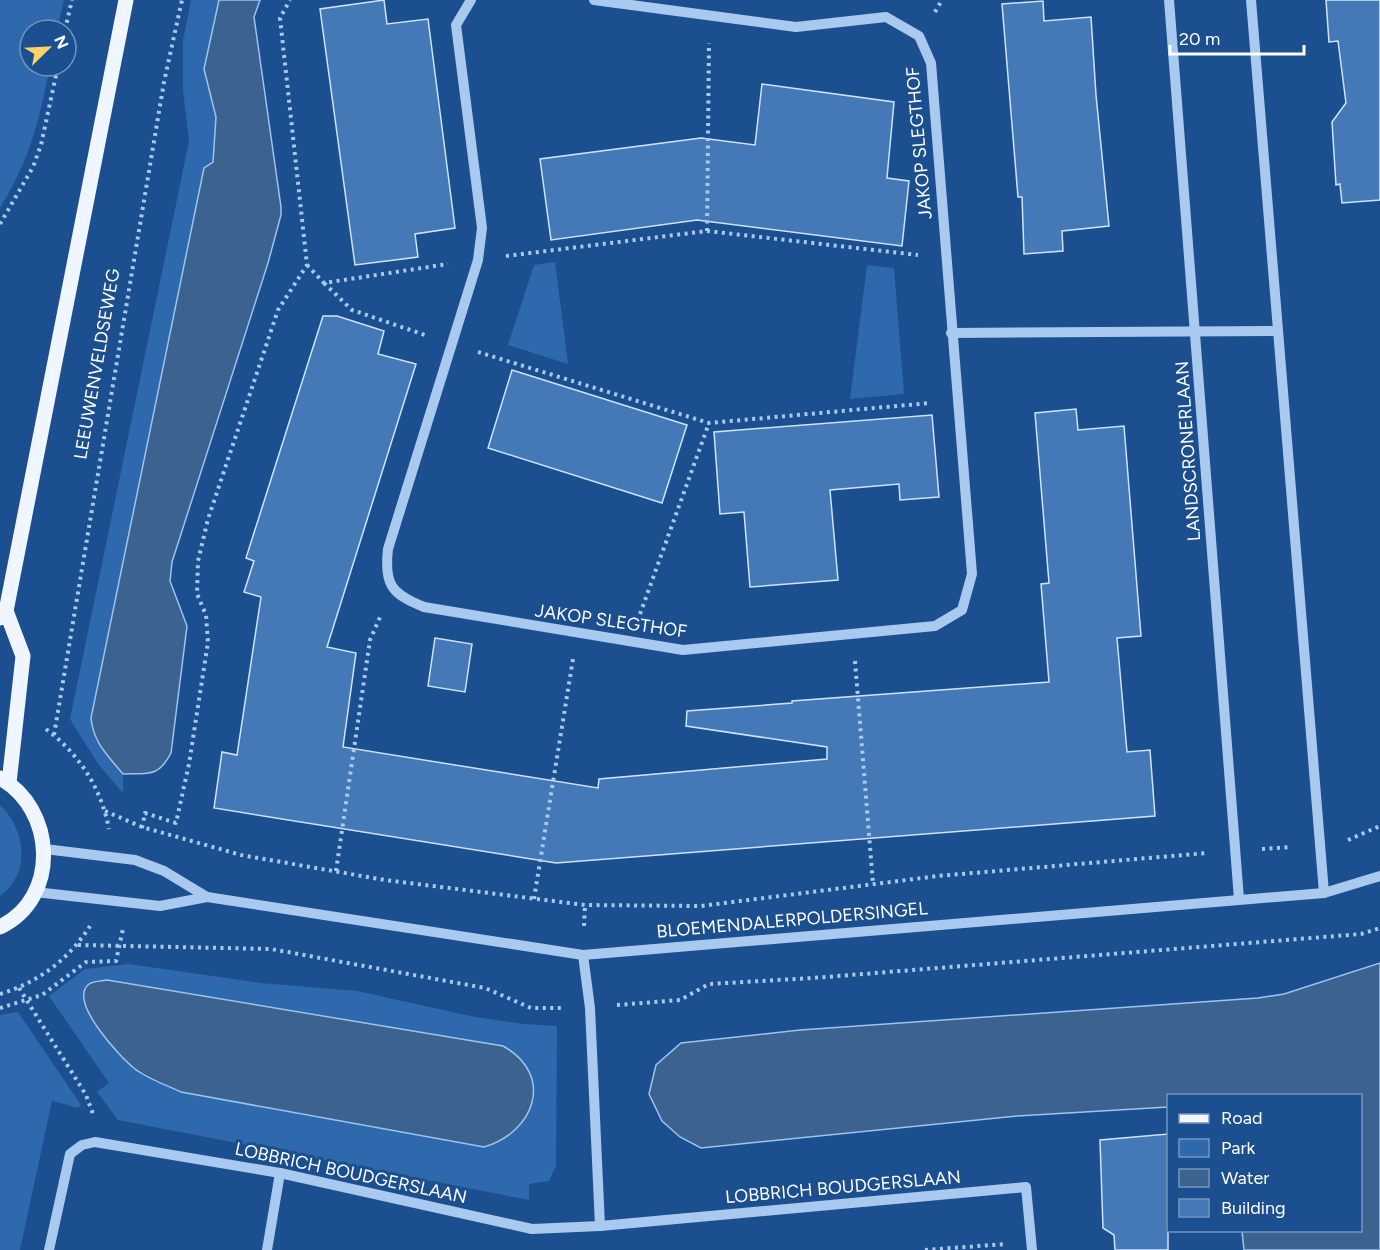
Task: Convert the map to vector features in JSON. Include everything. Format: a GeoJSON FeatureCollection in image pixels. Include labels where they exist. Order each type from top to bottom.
{"type":"FeatureCollection","features":[{"type":"Feature","properties":{"kind":"main road"},"geometry":{"type":"LineString","coordinates":[[0,927],[22,911],[35,892],[43,871],[45,849],[42,830],[35,812],[24,796],[5,780],[23,656],[3,614],[126,0]]}},
{"type":"Feature","properties":{"kind":"street"},"geometry":{"type":"LineString","coordinates":[[393,589],[386,571],[388,549],[478,260],[482,228],[456,25],[471,0]]}},
{"type":"Feature","properties":{"kind":"street","name":"JAKOP SLEGTHOF"},"geometry":{"type":"LineString","coordinates":[[393,589],[405,599],[424,607],[683,650],[934,626],[962,610],[972,574],[931,63],[919,36],[886,17],[796,27],[594,0]]}},
{"type":"Feature","properties":{"kind":"street","name":"LANDSCRONERLAAN"},"geometry":{"type":"LineString","coordinates":[[1169,0],[1239,899]]}},
{"type":"Feature","properties":{"kind":"street"},"geometry":{"type":"LineString","coordinates":[[1251,0],[1324,893]]}},
{"type":"Feature","properties":{"kind":"street"},"geometry":{"type":"LineString","coordinates":[[951,333],[1278,331]]}},
{"type":"Feature","properties":{"kind":"street","name":"BLOEMENDALERPOLDERSINGEL"},"geometry":{"type":"LineString","coordinates":[[45,849],[135,860],[164,871],[207,897]]}},
{"type":"Feature","properties":{"kind":"street","name":"BLOEMENDALERPOLDERSINGEL"},"geometry":{"type":"LineString","coordinates":[[35,892],[160,906],[207,897],[583,955],[1324,893],[1380,876]]}},
{"type":"Feature","properties":{"kind":"street"},"geometry":{"type":"LineString","coordinates":[[583,955],[590,1008],[600,1226]]}},
{"type":"Feature","properties":{"kind":"street"},"geometry":{"type":"LineString","coordinates":[[49,1250],[70,1154],[82,1144],[95,1142]]}},
{"type":"Feature","properties":{"kind":"street","name":"LOBBRICH BOUDGERSLAAN"},"geometry":{"type":"LineString","coordinates":[[95,1142],[280,1173],[532,1229],[600,1226],[1026,1187],[1031,1246]]}},
{"type":"Feature","properties":{"kind":"street"},"geometry":{"type":"LineString","coordinates":[[267,1250],[280,1173]]}},
{"type":"Feature","properties":{"kind":"path"},"geometry":{"type":"LineString","coordinates":[[68,18],[72,0]]}},
{"type":"Feature","properties":{"kind":"path","name":"LEEUWENVELDSEWEG"},"geometry":{"type":"LineString","coordinates":[[54,735],[164,82],[182,0]]}},
{"type":"Feature","properties":{"kind":"path"},"geometry":{"type":"LineString","coordinates":[[290,0],[280,18],[308,265],[352,310],[452,344],[709,423],[957,400]]}},
{"type":"Feature","properties":{"kind":"path"},"geometry":{"type":"LineString","coordinates":[[707,231],[708,45],[718,18]]}},
{"type":"Feature","properties":{"kind":"path"},"geometry":{"type":"LineString","coordinates":[[0,224],[33,166],[41,145],[55,78]]}},
{"type":"Feature","properties":{"kind":"path"},"geometry":{"type":"LineString","coordinates":[[324,283],[478,260],[707,231],[946,258]]}},
{"type":"Feature","properties":{"kind":"path"},"geometry":{"type":"LineString","coordinates":[[135,860],[145,813],[176,823],[189,764],[208,642],[206,615],[197,594],[198,561],[208,519],[278,310],[308,265]]}},
{"type":"Feature","properties":{"kind":"path"},"geometry":{"type":"LineString","coordinates":[[629,642],[709,423]]}},
{"type":"Feature","properties":{"kind":"path"},"geometry":{"type":"LineString","coordinates":[[336,871],[370,640],[393,589]]}},
{"type":"Feature","properties":{"kind":"path"},"geometry":{"type":"LineString","coordinates":[[534,899],[578,634]]}},
{"type":"Feature","properties":{"kind":"path"},"geometry":{"type":"LineString","coordinates":[[853,634],[873,884]]}},
{"type":"Feature","properties":{"kind":"path","name":"BLOEMENDALERPOLDERSINGEL"},"geometry":{"type":"LineString","coordinates":[[105,811],[142,827],[241,855],[336,871],[585,905],[701,906],[938,876],[1234,850]]}},
{"type":"Feature","properties":{"kind":"path"},"geometry":{"type":"LineString","coordinates":[[0,1008],[42,995],[86,962],[116,961],[128,902]]}},
{"type":"Feature","properties":{"kind":"path"},"geometry":{"type":"LineString","coordinates":[[19,988],[86,1095],[96,1123],[95,1142]]}},
{"type":"Feature","properties":{"kind":"path"},"geometry":{"type":"LineString","coordinates":[[925,1250],[1031,1246]]}},
{"type":"Feature","properties":{"kind":"green space"},"geometry":{"type":"Polygon","coordinates":[[[0,0],[64,0],[60,18],[18,18],[18,78],[47,78],[32,140],[11,190],[0,208],[0,0]]]}},
{"type":"Feature","properties":{"kind":"green space"},"geometry":{"type":"Polygon","coordinates":[[[191,0],[219,0],[204,69],[216,117],[213,162],[204,168],[127,546],[101,748],[123,774],[123,793],[98,764],[70,719],[189,141],[183,90],[183,41],[191,0]]]}},
{"type":"Feature","properties":{"kind":"green space"},"geometry":{"type":"Polygon","coordinates":[[[555,262],[568,364],[508,345],[534,265],[555,262]]]}},
{"type":"Feature","properties":{"kind":"green space"},"geometry":{"type":"Polygon","coordinates":[[[867,265],[894,268],[904,394],[850,399],[867,265]]]}},
{"type":"Feature","properties":{"kind":"green space"},"geometry":{"type":"Polygon","coordinates":[[[0,805],[15,826],[19,838],[21,863],[10,886],[0,896],[0,805]]]}},
{"type":"Feature","properties":{"kind":"green space"},"geometry":{"type":"Polygon","coordinates":[[[129,964],[261,983],[357,991],[475,1017],[557,1026],[556,1166],[549,1181],[529,1184],[529,1200],[118,1120],[97,1092],[109,1083],[49,996],[85,969],[129,964]],[[107,980],[96,981],[100,1031],[136,1069],[181,1092],[534,1100],[531,1077],[503,1046],[107,980]]]}},
{"type":"Feature","properties":{"kind":"green space"},"geometry":{"type":"Polygon","coordinates":[[[18,1012],[81,1105],[78,1108],[52,1101],[20,1250],[0,1250],[0,1015],[18,1012]]]}},
{"type":"Feature","properties":{"kind":"water"},"geometry":{"type":"Polygon","coordinates":[[[219,0],[260,0],[254,17],[281,215],[268,263],[172,562],[170,581],[187,626],[171,753],[162,767],[157,770],[146,774],[123,774],[98,742],[91,718],[204,168],[213,162],[216,117],[204,69],[219,0]]]}},
{"type":"Feature","properties":{"kind":"water"},"geometry":{"type":"Polygon","coordinates":[[[1380,963],[1380,1250],[1244,1250],[1242,1232],[1362,1232],[1362,1094],[1167,1094],[1167,1107],[1017,1116],[701,1148],[680,1137],[662,1121],[649,1094],[656,1065],[681,1043],[800,1030],[1258,998],[1284,994],[1380,963]]]}},
{"type":"Feature","properties":{"kind":"water"},"geometry":{"type":"Polygon","coordinates":[[[107,980],[503,1046],[519,1058],[529,1072],[533,1087],[532,1102],[526,1116],[516,1129],[502,1140],[484,1147],[181,1092],[135,1069],[98,1029],[85,1003],[84,992],[89,984],[107,980]]]}},
{"type":"Feature","properties":{"kind":"building"},"geometry":{"type":"Polygon","coordinates":[[[384,0],[387,24],[428,19],[455,228],[415,234],[418,257],[355,265],[320,9],[384,0]]]}},
{"type":"Feature","properties":{"kind":"building"},"geometry":{"type":"Polygon","coordinates":[[[1326,0],[1380,0],[1380,200],[1342,203],[1340,184],[1336,185],[1332,122],[1346,103],[1338,41],[1329,42],[1326,0]]]}},
{"type":"Feature","properties":{"kind":"building"},"geometry":{"type":"Polygon","coordinates":[[[1043,1],[1044,21],[1091,17],[1109,226],[1062,231],[1063,251],[1024,254],[1022,197],[1018,197],[1002,4],[1043,1]]]}},
{"type":"Feature","properties":{"kind":"building"},"geometry":{"type":"Polygon","coordinates":[[[762,84],[894,102],[887,178],[909,181],[902,246],[697,220],[551,240],[540,159],[701,138],[755,145],[762,84]]]}},
{"type":"Feature","properties":{"kind":"building"},"geometry":{"type":"Polygon","coordinates":[[[323,316],[337,316],[384,331],[378,354],[416,364],[327,647],[356,653],[343,747],[598,788],[599,779],[827,759],[827,747],[686,726],[687,711],[1049,682],[1041,584],[1049,583],[1035,413],[1076,409],[1078,430],[1124,426],[1141,636],[1117,638],[1127,752],[1150,750],[1155,816],[556,863],[214,808],[222,752],[237,755],[261,597],[244,592],[254,561],[246,558],[323,316]]]}},
{"type":"Feature","properties":{"kind":"building"},"geometry":{"type":"Polygon","coordinates":[[[512,370],[687,425],[662,503],[488,448],[512,370]]]}},
{"type":"Feature","properties":{"kind":"building"},"geometry":{"type":"Polygon","coordinates":[[[932,415],[939,497],[900,500],[899,484],[830,490],[838,580],[750,587],[744,512],[720,514],[714,432],[932,415]]]}},
{"type":"Feature","properties":{"kind":"building"},"geometry":{"type":"Polygon","coordinates":[[[435,638],[472,644],[465,692],[428,686],[435,638]]]}},
{"type":"Feature","properties":{"kind":"building"},"geometry":{"type":"Polygon","coordinates":[[[1167,1134],[1168,1250],[1115,1250],[1114,1235],[1103,1228],[1100,1140],[1167,1134]]]}}]}
